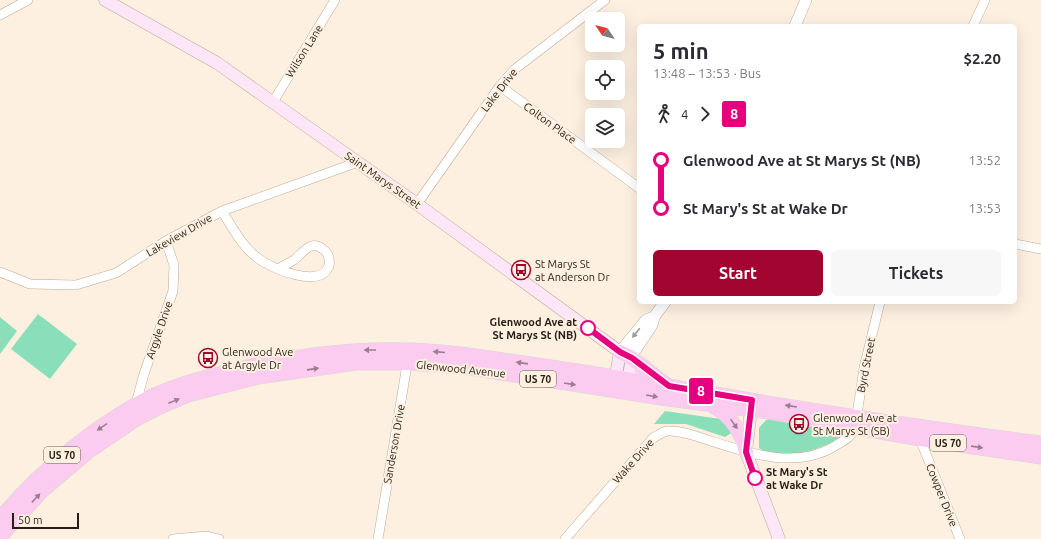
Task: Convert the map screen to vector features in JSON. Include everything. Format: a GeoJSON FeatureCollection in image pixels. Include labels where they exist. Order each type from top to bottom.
{"type":"FeatureCollection","features":[{"type":"Feature","properties":{"kind":"main road","name":"Saint Marys Street"},"geometry":{"type":"LineString","coordinates":[[105,0],[217,63],[417,204],[626,355]]}},
{"type":"Feature","properties":{"kind":"main road","name":"Glenwood Avenue"},"geometry":{"type":"LineString","coordinates":[[0,518],[56,459],[190,381],[244,367],[300,356],[360,350],[408,356],[463,367],[621,385],[669,386],[752,405],[921,433],[1041,457]]}},
{"type":"Feature","properties":{"kind":"main road"},"geometry":{"type":"LineString","coordinates":[[621,385],[626,355],[669,386]]}},
{"type":"Feature","properties":{"kind":"main road","name":"Glenwood Avenue"},"geometry":{"type":"LineString","coordinates":[[621,385],[711,405],[752,405]]}},
{"type":"Feature","properties":{"kind":"main road"},"geometry":{"type":"LineString","coordinates":[[711,405],[727,415],[743,439],[746,452],[779,539]]}},
{"type":"Feature","properties":{"kind":"main road"},"geometry":{"type":"LineString","coordinates":[[746,452],[752,405]]}},
{"type":"Feature","properties":{"kind":"main road","name":"Glenwood Avenue"},"geometry":{"type":"LineString","coordinates":[[0,537],[42,492],[136,412]]}},
{"type":"Feature","properties":{"kind":"main road","name":"Glenwood Avenue"},"geometry":{"type":"LineString","coordinates":[[921,433],[1041,443]]}},
{"type":"Feature","properties":{"kind":"street"},"geometry":{"type":"LineString","coordinates":[[0,15],[28,0]]}},
{"type":"Feature","properties":{"kind":"street","name":"Wilson Lane"},"geometry":{"type":"LineString","coordinates":[[273,102],[335,0]]}},
{"type":"Feature","properties":{"kind":"street","name":"Lake Drive"},"geometry":{"type":"LineString","coordinates":[[417,204],[500,86],[515,69],[605,0]]}},
{"type":"Feature","properties":{"kind":"street"},"geometry":{"type":"LineString","coordinates":[[796,24],[806,0]]}},
{"type":"Feature","properties":{"kind":"street"},"geometry":{"type":"LineString","coordinates":[[974,24],[985,0]]}},
{"type":"Feature","properties":{"kind":"street","name":"Colton Place"},"geometry":{"type":"LineString","coordinates":[[500,86],[637,187]]}},
{"type":"Feature","properties":{"kind":"street","name":"Lakeview Drive"},"geometry":{"type":"LineString","coordinates":[[0,272],[30,284],[76,285],[116,273],[166,241],[222,211],[358,162]]}},
{"type":"Feature","properties":{"kind":"street"},"geometry":{"type":"LineString","coordinates":[[222,211],[239,239],[258,259],[278,269],[300,276],[313,278],[321,276],[327,271],[330,264],[328,254],[320,246],[312,245],[304,249],[294,260],[278,269]]}},
{"type":"Feature","properties":{"kind":"street","name":"Argyle Drive"},"geometry":{"type":"LineString","coordinates":[[136,412],[172,291],[174,265],[166,241]]}},
{"type":"Feature","properties":{"kind":"street"},"geometry":{"type":"LineString","coordinates":[[1017,244],[1041,248]]}},
{"type":"Feature","properties":{"kind":"street"},"geometry":{"type":"LineString","coordinates":[[626,355],[634,352],[652,325],[654,317],[664,304]]}},
{"type":"Feature","properties":{"kind":"street","name":"Byrd Street"},"geometry":{"type":"LineString","coordinates":[[856,422],[864,368],[880,304]]}},
{"type":"Feature","properties":{"kind":"street","name":"Sanderson Drive"},"geometry":{"type":"LineString","coordinates":[[378,539],[408,356]]}},
{"type":"Feature","properties":{"kind":"street","name":"Wake Drive"},"geometry":{"type":"LineString","coordinates":[[565,539],[653,438],[665,431],[687,433],[746,452],[778,458],[807,457],[832,448],[852,435],[856,422]]}},
{"type":"Feature","properties":{"kind":"street","name":"Cowper Drive"},"geometry":{"type":"LineString","coordinates":[[921,433],[960,539]]}},
{"type":"Feature","properties":{"kind":"street"},"geometry":{"type":"LineString","coordinates":[[172,539],[207,536],[220,539]]}},
{"type":"Feature","properties":{"kind":"green space"},"geometry":{"type":"Polygon","coordinates":[[[38,314],[77,344],[50,379],[11,349],[38,314]]]}},
{"type":"Feature","properties":{"kind":"green space"},"geometry":{"type":"Polygon","coordinates":[[[0,317],[17,331],[0,354],[0,317]]]}},
{"type":"Feature","properties":{"kind":"green space"},"geometry":{"type":"Polygon","coordinates":[[[665,411],[721,419],[733,432],[725,437],[686,424],[654,424],[665,411]]]}},
{"type":"Feature","properties":{"kind":"green space"},"geometry":{"type":"Polygon","coordinates":[[[771,419],[845,432],[845,436],[828,444],[803,452],[785,454],[767,452],[759,448],[759,428],[766,420],[771,419]]]}},
{"type":"Feature","properties":{"kind":"bus line","name":"8"},"geometry":{"type":"LineString","coordinates":[[588,328],[620,352],[632,358],[669,386],[752,400],[746,452],[755,478]]}},
{"type":"Feature","properties":{"kind":"place","name":"St Marys St at Anderson Dr"},"geometry":{"type":"Point","coordinates":[521,270]}},
{"type":"Feature","properties":{"kind":"place","name":"Glenwood Ave at St Marys St (NB)"},"geometry":{"type":"Point","coordinates":[588,328]}},
{"type":"Feature","properties":{"kind":"place","name":"Glenwood Ave at Argyle Dr"},"geometry":{"type":"Point","coordinates":[208,358]}},
{"type":"Feature","properties":{"kind":"place","name":"Glenwood Ave at St Marys St (SB)"},"geometry":{"type":"Point","coordinates":[799,424]}},
{"type":"Feature","properties":{"kind":"place","name":"St Mary's St at Wake Dr"},"geometry":{"type":"Point","coordinates":[755,478]}}]}
